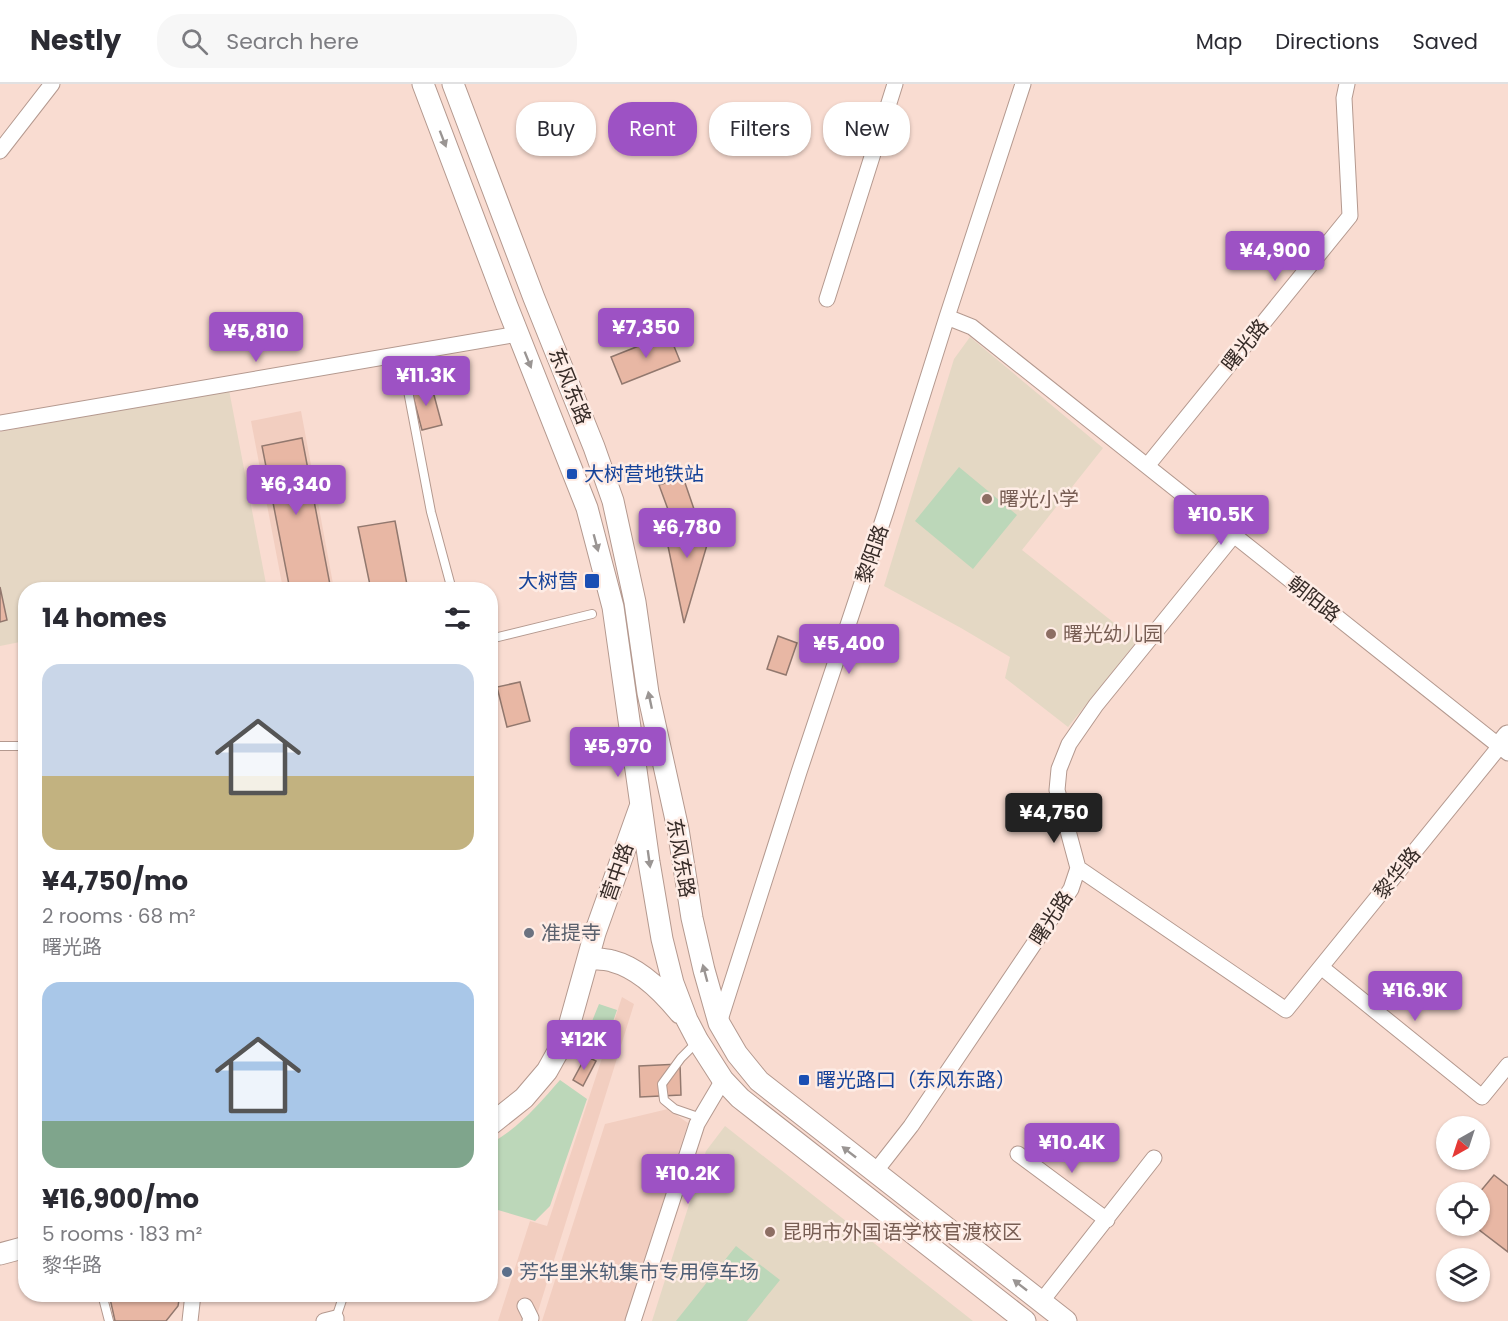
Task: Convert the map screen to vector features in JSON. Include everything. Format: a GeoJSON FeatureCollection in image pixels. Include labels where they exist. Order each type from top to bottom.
{"type":"FeatureCollection","features":[{"type":"Feature","properties":{"kind":"main road","name":"东风东路"},"geometry":{"type":"LineString","coordinates":[[423,84],[587,508],[613,607],[662,939],[673,983],[687,1020],[723,1080],[740,1098],[1025,1321]]}},
{"type":"Feature","properties":{"kind":"main road","name":"东风东路"},"geometry":{"type":"LineString","coordinates":[[453,84],[613,501],[635,602],[648,693],[678,830],[692,918],[720,1023],[737,1054],[759,1081],[1066,1321]]}},
{"type":"Feature","properties":{"kind":"main road","name":"营中路"},"geometry":{"type":"LineString","coordinates":[[498,1119],[524,1098],[547,1071],[556,1056],[569,1026],[595,933],[641,801]]}},
{"type":"Feature","properties":{"kind":"main road"},"geometry":{"type":"LineString","coordinates":[[588,958],[614,962],[636,973],[667,997],[687,1020]]}},
{"type":"Feature","properties":{"kind":"main road"},"geometry":{"type":"LineString","coordinates":[[0,1254],[18,1249]]}},
{"type":"Feature","properties":{"kind":"street"},"geometry":{"type":"LineString","coordinates":[[0,150],[52,84]]}},
{"type":"Feature","properties":{"kind":"street"},"geometry":{"type":"LineString","coordinates":[[827,299],[896,84]]}},
{"type":"Feature","properties":{"kind":"street","name":"黎阳路"},"geometry":{"type":"LineString","coordinates":[[720,1023],[799,772],[886,511],[1023,84]]}},
{"type":"Feature","properties":{"kind":"street","name":"曙光路"},"geometry":{"type":"LineString","coordinates":[[1147,466],[1350,216],[1344,98],[1347,84]]}},
{"type":"Feature","properties":{"kind":"street","name":"朝阳路"},"geometry":{"type":"LineString","coordinates":[[947,317],[972,327],[1234,536],[1505,745]]}},
{"type":"Feature","properties":{"kind":"street"},"geometry":{"type":"LineString","coordinates":[[0,423],[518,334]]}},
{"type":"Feature","properties":{"kind":"street","name":"曙光路"},"geometry":{"type":"LineString","coordinates":[[875,1172],[911,1126],[1071,889],[1078,868],[1057,790],[1059,769],[1069,744],[1096,705],[1234,536]]}},
{"type":"Feature","properties":{"kind":"street","name":"黎华路"},"geometry":{"type":"LineString","coordinates":[[1078,868],[1286,1010],[1505,745]]}},
{"type":"Feature","properties":{"kind":"street"},"geometry":{"type":"LineString","coordinates":[[1321,967],[1482,1097],[1508,1065]]}},
{"type":"Feature","properties":{"kind":"street"},"geometry":{"type":"LineString","coordinates":[[633,1321],[701,1118],[723,1080]]}},
{"type":"Feature","properties":{"kind":"street"},"geometry":{"type":"LineString","coordinates":[[1018,1154],[1107,1220]]}},
{"type":"Feature","properties":{"kind":"street"},"geometry":{"type":"LineString","coordinates":[[1041,1302],[1154,1158]]}},
{"type":"Feature","properties":{"kind":"street"},"geometry":{"type":"LineString","coordinates":[[190,1321],[192,1302]]}},
{"type":"Feature","properties":{"kind":"street"},"geometry":{"type":"LineString","coordinates":[[525,1306],[531,1318],[530,1321]]}},
{"type":"Feature","properties":{"kind":"lane"},"geometry":{"type":"LineString","coordinates":[[401,354],[431,512],[450,582]]}},
{"type":"Feature","properties":{"kind":"lane"},"geometry":{"type":"LineString","coordinates":[[498,637],[592,614]]}},
{"type":"Feature","properties":{"kind":"lane"},"geometry":{"type":"LineString","coordinates":[[0,746],[18,746]]}},
{"type":"Feature","properties":{"kind":"lane"},"geometry":{"type":"LineString","coordinates":[[698,1041],[681,1058],[662,1084],[664,1100],[675,1109],[701,1118]]}},
{"type":"Feature","properties":{"kind":"lane"},"geometry":{"type":"LineString","coordinates":[[104,1302],[109,1321]]}},
{"type":"Feature","properties":{"kind":"lane"},"geometry":{"type":"LineString","coordinates":[[332,1320],[340,1302]]}},
{"type":"Feature","properties":{"kind":"shaded area","name":"曙光小学"},"geometry":{"type":"Polygon","coordinates":[[[970,337],[1103,448],[1022,550],[1137,641],[1068,727],[1005,678],[1010,657],[884,586],[954,359],[970,337]]]}},
{"type":"Feature","properties":{"kind":"shaded area"},"geometry":{"type":"Polygon","coordinates":[[[229,390],[266,582],[18,582],[18,642],[0,646],[0,432],[229,390]]]}},
{"type":"Feature","properties":{"kind":"shaded area"},"geometry":{"type":"Polygon","coordinates":[[[301,411],[333,582],[282,582],[251,421],[301,411]]]}},
{"type":"Feature","properties":{"kind":"shaded area"},"geometry":{"type":"Polygon","coordinates":[[[622,997],[634,1004],[535,1321],[498,1321],[530,1221],[547,1226],[622,997]]]}},
{"type":"Feature","properties":{"kind":"shaded area"},"geometry":{"type":"Polygon","coordinates":[[[668,1109],[688,1123],[625,1321],[542,1321],[605,1124],[668,1109]]]}},
{"type":"Feature","properties":{"kind":"shaded area","name":"昆明市外国语学校官渡校区"},"geometry":{"type":"Polygon","coordinates":[[[725,1126],[973,1321],[652,1321],[706,1151],[725,1126]]]}},
{"type":"Feature","properties":{"kind":"green space"},"geometry":{"type":"Polygon","coordinates":[[[959,467],[1017,515],[973,569],[915,521],[959,467]]]}},
{"type":"Feature","properties":{"kind":"green space"},"geometry":{"type":"Polygon","coordinates":[[[599,1004],[617,1010],[601,1057],[582,1046],[599,1004]]]}},
{"type":"Feature","properties":{"kind":"green space"},"geometry":{"type":"Polygon","coordinates":[[[560,1080],[587,1099],[550,1206],[535,1221],[498,1210],[498,1139],[520,1123],[560,1080]]]}},
{"type":"Feature","properties":{"kind":"green space"},"geometry":{"type":"Polygon","coordinates":[[[736,1246],[780,1280],[747,1321],[676,1321],[736,1246]]]}},
{"type":"Feature","properties":{"kind":"building"},"geometry":{"type":"Polygon","coordinates":[[[669,334],[680,361],[622,384],[611,357],[669,334]]]}},
{"type":"Feature","properties":{"kind":"building"},"geometry":{"type":"Polygon","coordinates":[[[431,384],[442,425],[422,430],[411,389],[431,384]]]}},
{"type":"Feature","properties":{"kind":"building"},"geometry":{"type":"Polygon","coordinates":[[[302,438],[329,582],[288,582],[262,446],[302,438]]]}},
{"type":"Feature","properties":{"kind":"building"},"geometry":{"type":"Polygon","coordinates":[[[683,477],[696,515],[673,523],[659,485],[683,477]]]}},
{"type":"Feature","properties":{"kind":"building"},"geometry":{"type":"Polygon","coordinates":[[[395,521],[406,582],[369,582],[358,527],[395,521]]]}},
{"type":"Feature","properties":{"kind":"building"},"geometry":{"type":"Polygon","coordinates":[[[664,527],[712,528],[684,623],[664,527]]]}},
{"type":"Feature","properties":{"kind":"building"},"geometry":{"type":"Polygon","coordinates":[[[0,587],[7,620],[0,622],[0,587]]]}},
{"type":"Feature","properties":{"kind":"building"},"geometry":{"type":"Polygon","coordinates":[[[778,636],[797,643],[786,675],[767,669],[778,636]]]}},
{"type":"Feature","properties":{"kind":"building"},"geometry":{"type":"Polygon","coordinates":[[[520,682],[530,721],[507,727],[498,687],[520,682]]]}},
{"type":"Feature","properties":{"kind":"building"},"geometry":{"type":"Polygon","coordinates":[[[586,1056],[596,1061],[583,1086],[573,1080],[586,1056]]]}},
{"type":"Feature","properties":{"kind":"building"},"geometry":{"type":"Polygon","coordinates":[[[680,1064],[681,1095],[640,1097],[639,1066],[680,1064]]]}},
{"type":"Feature","properties":{"kind":"building"},"geometry":{"type":"Polygon","coordinates":[[[1494,1175],[1508,1186],[1508,1252],[1487,1236],[1490,1236],[1490,1182],[1488,1182],[1494,1175]]]}},
{"type":"Feature","properties":{"kind":"building"},"geometry":{"type":"Polygon","coordinates":[[[111,1302],[179,1302],[166,1321],[115,1321],[111,1302]]]}},
{"type":"Feature","properties":{"kind":"place","name":"大树营地铁站"},"geometry":{"type":"Point","coordinates":[572,474]}},
{"type":"Feature","properties":{"kind":"place","name":"曙光小学"},"geometry":{"type":"Point","coordinates":[987,499]}},
{"type":"Feature","properties":{"kind":"place","name":"大树营"},"geometry":{"type":"Point","coordinates":[592,581]}},
{"type":"Feature","properties":{"kind":"place","name":"曙光幼儿园"},"geometry":{"type":"Point","coordinates":[1051,634]}},
{"type":"Feature","properties":{"kind":"place","name":"准提寺"},"geometry":{"type":"Point","coordinates":[529,933]}},
{"type":"Feature","properties":{"kind":"place","name":"曙光路口（东风东路）"},"geometry":{"type":"Point","coordinates":[804,1080]}},
{"type":"Feature","properties":{"kind":"place","name":"昆明市外国语学校官渡校区"},"geometry":{"type":"Point","coordinates":[770,1232]}},
{"type":"Feature","properties":{"kind":"place","name":"芳华里米轨集市专用停车场"},"geometry":{"type":"Point","coordinates":[507,1272]}}]}
